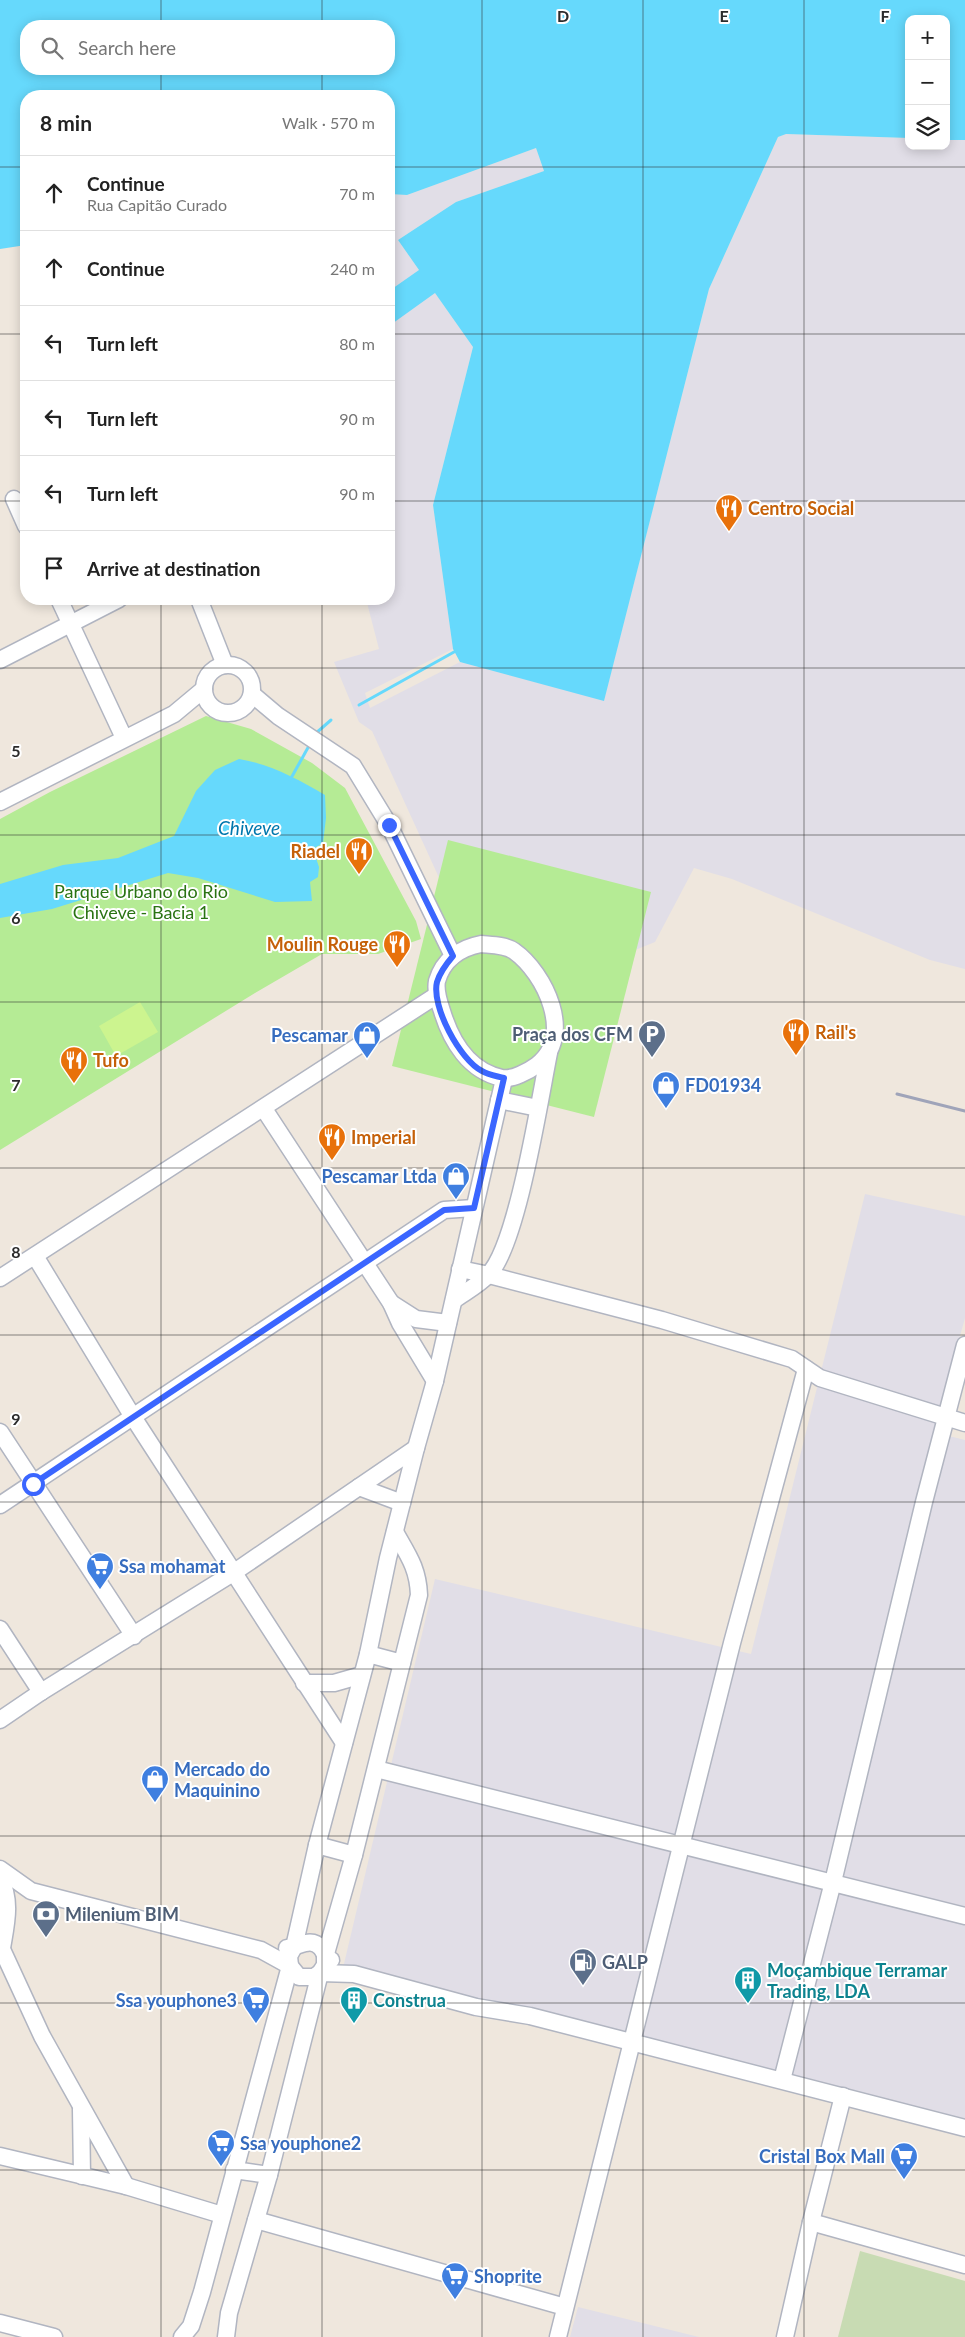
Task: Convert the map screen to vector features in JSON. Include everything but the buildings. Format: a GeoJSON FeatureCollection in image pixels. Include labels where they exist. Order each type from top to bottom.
{"type":"FeatureCollection","features":[{"type":"Feature","properties":{"kind":"street"},"geometry":{"type":"LineString","coordinates":[[13,499],[20,514]]}},
{"type":"Feature","properties":{"kind":"street"},"geometry":{"type":"LineString","coordinates":[[63,605],[124,738]]}},
{"type":"Feature","properties":{"kind":"street"},"geometry":{"type":"LineString","coordinates":[[0,660],[107,605]]}},
{"type":"Feature","properties":{"kind":"street"},"geometry":{"type":"LineString","coordinates":[[201,605],[225,665]]}},
{"type":"Feature","properties":{"kind":"street"},"geometry":{"type":"LineString","coordinates":[[211,707],[206,699],[204,689],[206,678],[214,669],[225,665],[241,668],[252,683],[252,694],[244,709]]}},
{"type":"Feature","properties":{"kind":"street"},"geometry":{"type":"LineString","coordinates":[[0,802],[174,714],[204,689]]}},
{"type":"Feature","properties":{"kind":"street"},"geometry":{"type":"LineString","coordinates":[[252,694],[278,716],[332,750],[353,766],[389,825],[453,956]]}},
{"type":"Feature","properties":{"kind":"street"},"geometry":{"type":"LineString","coordinates":[[174,714],[211,707],[227,714],[244,709],[278,716]]}},
{"type":"Feature","properties":{"kind":"street"},"geometry":{"type":"LineString","coordinates":[[454,1300],[489,1275],[508,1237],[527,1164],[549,1051],[556,1029],[553,1004],[536,974],[513,950],[480,944],[466,947],[453,956],[444,967],[437,982],[437,995],[447,1029],[462,1053],[481,1071],[504,1078],[524,1073],[538,1064],[549,1051]]}},
{"type":"Feature","properties":{"kind":"street"},"geometry":{"type":"LineString","coordinates":[[0,1278],[264,1109],[437,995]]}},
{"type":"Feature","properties":{"kind":"street"},"geometry":{"type":"LineString","coordinates":[[182,2337],[191,2326],[200,2301],[290,1966],[289,1956],[294,1947],[318,1845],[368,1654],[402,1503],[436,1381],[504,1078]]}},
{"type":"Feature","properties":{"kind":"street"},"geometry":{"type":"LineString","coordinates":[[499,1100],[538,1108]]}},
{"type":"Feature","properties":{"kind":"street"},"geometry":{"type":"LineString","coordinates":[[264,1109],[391,1303],[400,1324],[436,1381]]}},
{"type":"Feature","properties":{"kind":"street"},"geometry":{"type":"LineString","coordinates":[[0,1504],[33,1484],[444,1210],[474,1208]]}},
{"type":"Feature","properties":{"kind":"street"},"geometry":{"type":"LineString","coordinates":[[35,1256],[133,1417],[344,1743]]}},
{"type":"Feature","properties":{"kind":"street"},"geometry":{"type":"LineString","coordinates":[[460,1269],[662,1320],[792,1359],[820,1378],[965,1423]]}},
{"type":"Feature","properties":{"kind":"street"},"geometry":{"type":"LineString","coordinates":[[391,1303],[416,1320],[448,1323]]}},
{"type":"Feature","properties":{"kind":"street"},"geometry":{"type":"LineString","coordinates":[[782,2080],[833,1882],[965,1345]]}},
{"type":"Feature","properties":{"kind":"street"},"geometry":{"type":"LineString","coordinates":[[558,2337],[732,1643],[806,1369]]}},
{"type":"Feature","properties":{"kind":"street"},"geometry":{"type":"LineString","coordinates":[[0,1432],[134,1636]]}},
{"type":"Feature","properties":{"kind":"street"},"geometry":{"type":"LineString","coordinates":[[0,1720],[41,1692],[233,1573],[416,1448]]}},
{"type":"Feature","properties":{"kind":"street"},"geometry":{"type":"LineString","coordinates":[[359,1487],[402,1503]]}},
{"type":"Feature","properties":{"kind":"street"},"geometry":{"type":"LineString","coordinates":[[0,1870],[31,1891],[262,1950],[290,1966],[300,1977],[314,1977],[320,1973],[325,1966],[325,1956],[354,1856],[419,1595],[418,1577],[414,1564],[395,1532]]}},
{"type":"Feature","properties":{"kind":"street"},"geometry":{"type":"LineString","coordinates":[[0,1629],[41,1692]]}},
{"type":"Feature","properties":{"kind":"street"},"geometry":{"type":"LineString","coordinates":[[368,1654],[402,1663]]}},
{"type":"Feature","properties":{"kind":"street"},"geometry":{"type":"LineString","coordinates":[[304,1683],[334,1683],[362,1675]]}},
{"type":"Feature","properties":{"kind":"street"},"geometry":{"type":"LineString","coordinates":[[376,1769],[683,1844],[965,1916]]}},
{"type":"Feature","properties":{"kind":"street"},"geometry":{"type":"LineString","coordinates":[[318,1845],[354,1856]]}},
{"type":"Feature","properties":{"kind":"street"},"geometry":{"type":"LineString","coordinates":[[0,1878],[8,1914],[1,1947],[42,2036],[126,2186]]}},
{"type":"Feature","properties":{"kind":"street"},"geometry":{"type":"LineString","coordinates":[[3,1896],[31,1891]]}},
{"type":"Feature","properties":{"kind":"street"},"geometry":{"type":"LineString","coordinates":[[262,1950],[294,1947],[303,1942],[312,1943],[321,1948],[325,1956],[354,1974]]}},
{"type":"Feature","properties":{"kind":"street"},"geometry":{"type":"LineString","coordinates":[[320,1973],[354,1974],[476,2007],[530,2016],[965,2128]]}},
{"type":"Feature","properties":{"kind":"street"},"geometry":{"type":"LineString","coordinates":[[226,2337],[230,2312],[269,2175],[320,1973]]}},
{"type":"Feature","properties":{"kind":"street"},"geometry":{"type":"LineString","coordinates":[[785,2337],[811,2222],[843,2096]]}},
{"type":"Feature","properties":{"kind":"street"},"geometry":{"type":"LineString","coordinates":[[81,2107],[82,2176]]}},
{"type":"Feature","properties":{"kind":"street"},"geometry":{"type":"LineString","coordinates":[[0,2156],[126,2186],[222,2215]]}},
{"type":"Feature","properties":{"kind":"street"},"geometry":{"type":"LineString","coordinates":[[234,2170],[269,2175]]}},
{"type":"Feature","properties":{"kind":"street"},"geometry":{"type":"LineString","coordinates":[[256,2220],[565,2306]]}},
{"type":"Feature","properties":{"kind":"street"},"geometry":{"type":"LineString","coordinates":[[811,2222],[965,2265]]}},
{"type":"Feature","properties":{"kind":"street"},"geometry":{"type":"LineString","coordinates":[[0,2323],[54,2337]]}},
{"type":"Feature","properties":{"kind":"shaded area"},"geometry":{"type":"Polygon","coordinates":[[[785,134],[905,138],[905,150],[950,150],[950,140],[965,140],[965,969],[930,960],[732,879],[694,868],[655,942],[630,952],[462,928],[372,731],[359,722],[334,662],[379,649],[368,605],[395,605],[395,194],[407,195],[536,148],[544,171],[456,202],[398,240],[473,347],[433,505],[453,649],[365,693],[370,708],[460,662],[604,700],[709,289],[778,137],[785,134]]]}},
{"type":"Feature","properties":{"kind":"shaded area"},"geometry":{"type":"Polygon","coordinates":[[[865,1194],[965,1216],[965,1318],[933,1432],[965,1440],[965,2125],[343,1968],[435,1579],[751,1654],[865,1194]]]}},
{"type":"Feature","properties":{"kind":"shaded area"},"geometry":{"type":"Polygon","coordinates":[[[578,2307],[699,2337],[570,2337],[578,2307]]]}},
{"type":"Feature","properties":{"kind":"green space","name":"Parque Urbano do Rio Chiveve - Bacia 1"},"geometry":{"type":"Polygon","coordinates":[[[206,716],[251,729],[312,763],[345,788],[416,921],[421,939],[378,954],[322,954],[255,993],[0,1150],[0,819],[50,792],[206,716]]]}},
{"type":"Feature","properties":{"kind":"green space"},"geometry":{"type":"Polygon","coordinates":[[[448,840],[651,892],[594,1117],[392,1066],[448,840]]]}},
{"type":"Feature","properties":{"kind":"green space"},"geometry":{"type":"Polygon","coordinates":[[[140,1002],[158,1032],[116,1056],[99,1026],[140,1002]]]}},
{"type":"Feature","properties":{"kind":"green space"},"geometry":{"type":"Polygon","coordinates":[[[860,2251],[965,2281],[965,2337],[838,2337],[860,2251]]]}},
{"type":"Feature","properties":{"kind":"water"},"geometry":{"type":"Polygon","coordinates":[[[0,0],[965,0],[965,140],[950,140],[950,15],[905,15],[905,138],[786,134],[778,137],[709,289],[604,701],[460,662],[453,649],[433,505],[473,347],[435,293],[395,322],[395,287],[419,270],[398,240],[456,202],[544,171],[536,148],[407,195],[395,194],[395,90],[20,90],[20,246],[0,249],[0,0]]]}},
{"type":"Feature","properties":{"kind":"water","name":"Chiveve"},"geometry":{"type":"Polygon","coordinates":[[[239,759],[262,764],[284,773],[325,795],[326,818],[323,843],[313,849],[319,867],[318,877],[310,882],[312,901],[275,902],[198,878],[168,873],[52,909],[0,918],[0,884],[63,865],[118,858],[174,836],[196,791],[215,770],[239,759]]]}},
{"type":"Feature","properties":{"kind":"waterway"},"geometry":{"type":"LineString","coordinates":[[359,705],[454,652]]}},
{"type":"Feature","properties":{"kind":"waterway"},"geometry":{"type":"LineString","coordinates":[[315,734],[331,720]]}},
{"type":"Feature","properties":{"kind":"waterway"},"geometry":{"type":"LineString","coordinates":[[290,780],[310,744]]}},
{"type":"Feature","properties":{"kind":"railway"},"geometry":{"type":"LineString","coordinates":[[897,1094],[965,1111]]}},
{"type":"Feature","properties":{"kind":"place","name":"Centro Social"},"geometry":{"type":"Point","coordinates":[729,532]}},
{"type":"Feature","properties":{"kind":"place","name":"Riadel"},"geometry":{"type":"Point","coordinates":[359,875]}},
{"type":"Feature","properties":{"kind":"place","name":"Moulin Rouge"},"geometry":{"type":"Point","coordinates":[397,968]}},
{"type":"Feature","properties":{"kind":"place","name":"Rail's"},"geometry":{"type":"Point","coordinates":[796,1056]}},
{"type":"Feature","properties":{"kind":"place","name":"Praça dos CFM"},"geometry":{"type":"Point","coordinates":[652,1058]}},
{"type":"Feature","properties":{"kind":"place","name":"Pescamar"},"geometry":{"type":"Point","coordinates":[367,1059]}},
{"type":"Feature","properties":{"kind":"place","name":"Tufo"},"geometry":{"type":"Point","coordinates":[74,1084]}},
{"type":"Feature","properties":{"kind":"place","name":"FD01934"},"geometry":{"type":"Point","coordinates":[666,1109]}},
{"type":"Feature","properties":{"kind":"place","name":"Imperial"},"geometry":{"type":"Point","coordinates":[332,1161]}},
{"type":"Feature","properties":{"kind":"place","name":"Pescamar Ltda"},"geometry":{"type":"Point","coordinates":[456,1200]}},
{"type":"Feature","properties":{"kind":"place","name":"Ssa mohamat"},"geometry":{"type":"Point","coordinates":[100,1590]}},
{"type":"Feature","properties":{"kind":"place","name":"Mercado do Maquinino"},"geometry":{"type":"Point","coordinates":[155,1803]}},
{"type":"Feature","properties":{"kind":"place","name":"Milenium BIM"},"geometry":{"type":"Point","coordinates":[46,1938]}},
{"type":"Feature","properties":{"kind":"place","name":"GALP"},"geometry":{"type":"Point","coordinates":[583,1986]}},
{"type":"Feature","properties":{"kind":"place","name":"Moçambique Terramar Trading, LDA"},"geometry":{"type":"Point","coordinates":[748,2004]}},
{"type":"Feature","properties":{"kind":"place","name":"Ssa youphone3"},"geometry":{"type":"Point","coordinates":[256,2024]}},
{"type":"Feature","properties":{"kind":"place","name":"Construa"},"geometry":{"type":"Point","coordinates":[354,2024]}},
{"type":"Feature","properties":{"kind":"place","name":"Ssa youphone2"},"geometry":{"type":"Point","coordinates":[221,2167]}},
{"type":"Feature","properties":{"kind":"place","name":"Cristal Box Mall"},"geometry":{"type":"Point","coordinates":[904,2180]}},
{"type":"Feature","properties":{"kind":"place","name":"Shoprite"},"geometry":{"type":"Point","coordinates":[455,2300]}},
{"type":"Feature","properties":{"kind":"route"},"geometry":{"type":"LineString","coordinates":[[33,1484],[444,1210],[474,1208],[504,1078],[481,1071],[462,1053],[447,1029],[437,995],[437,982],[444,967],[453,956],[417,886],[389,825]]}}]}
